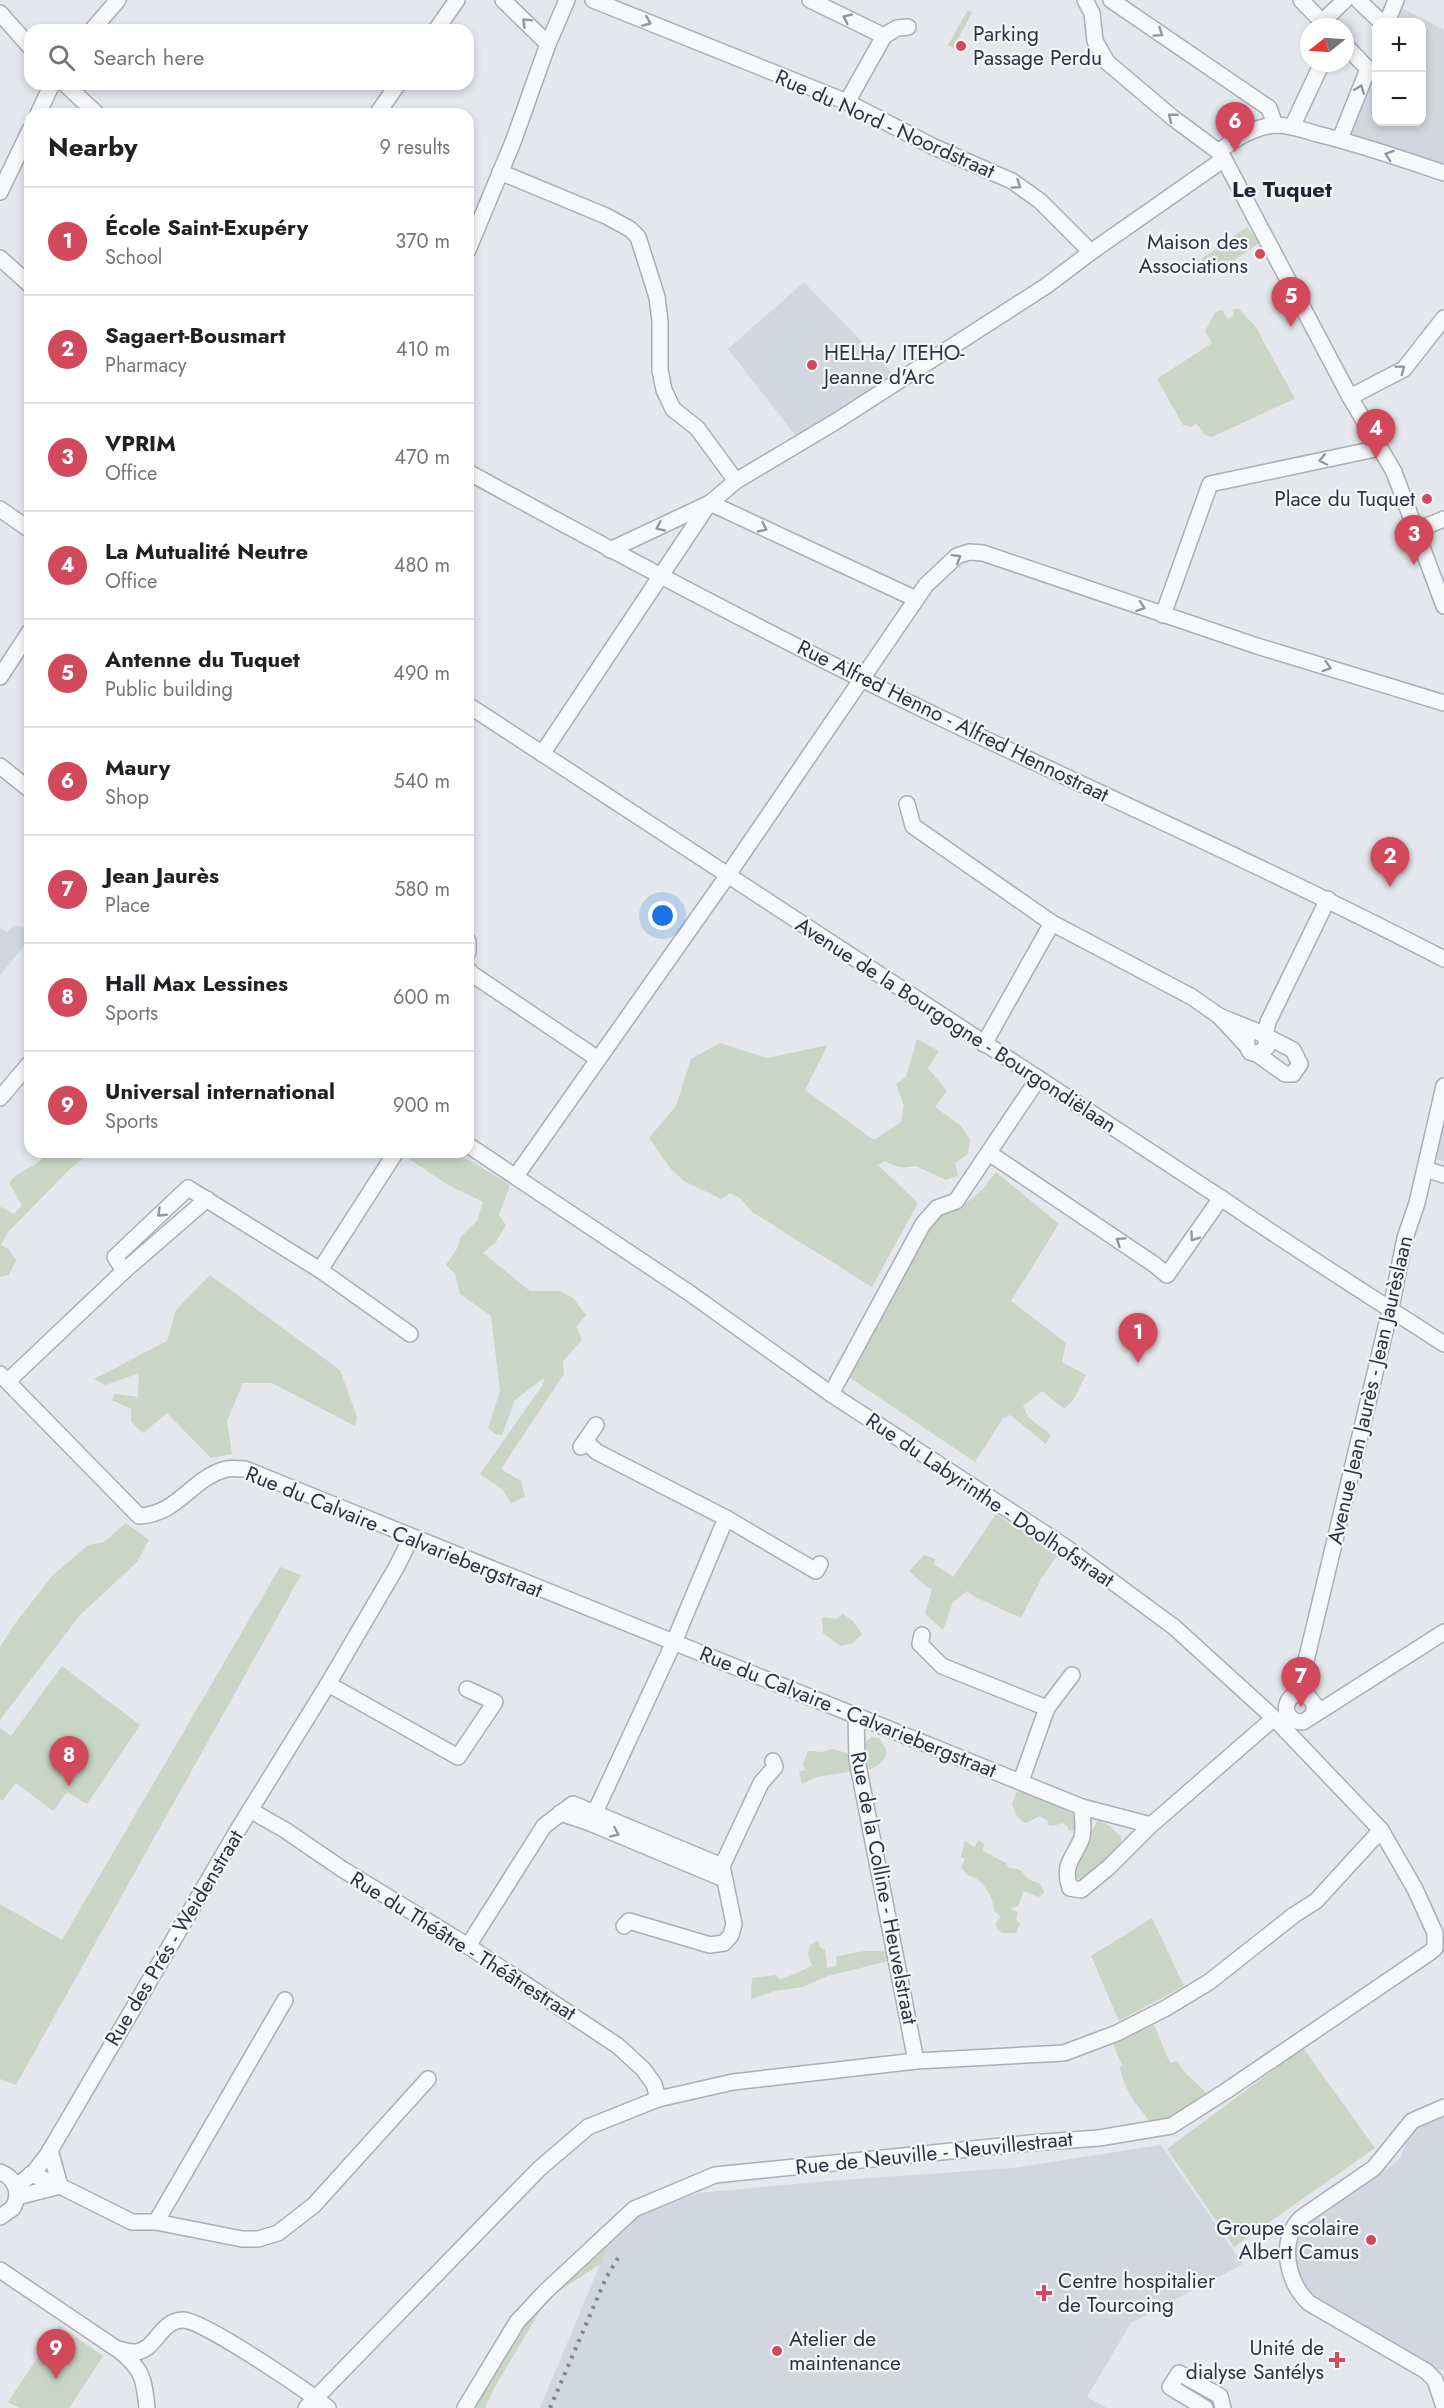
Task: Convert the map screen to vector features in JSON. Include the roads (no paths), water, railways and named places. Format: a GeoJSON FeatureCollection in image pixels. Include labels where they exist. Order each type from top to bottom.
{"type":"FeatureCollection","features":[{"type":"Feature","properties":{"kind":"street"},"geometry":{"type":"LineString","coordinates":[[97,24],[118,0]]}},
{"type":"Feature","properties":{"kind":"street"},"geometry":{"type":"LineString","coordinates":[[440,24],[457,0]]}},
{"type":"Feature","properties":{"kind":"street"},"geometry":{"type":"LineString","coordinates":[[503,0],[548,44]]}},
{"type":"Feature","properties":{"kind":"street"},"geometry":{"type":"LineString","coordinates":[[474,235],[513,142],[548,44],[567,0]]}},
{"type":"Feature","properties":{"kind":"street","name":"Rue du Nord - Noordstraat"},"geometry":{"type":"LineString","coordinates":[[593,0],[847,102],[932,146],[1012,181],[1040,201],[1091,252]]}},
{"type":"Feature","properties":{"kind":"street"},"geometry":{"type":"LineString","coordinates":[[810,0],[884,36]]}},
{"type":"Feature","properties":{"kind":"street"},"geometry":{"type":"LineString","coordinates":[[1104,0],[1089,7],[1095,41],[1107,62],[1221,156],[1350,397],[1394,472],[1444,606]]}},
{"type":"Feature","properties":{"kind":"street"},"geometry":{"type":"LineString","coordinates":[[1111,0],[1269,108],[1275,125]]}},
{"type":"Feature","properties":{"kind":"street"},"geometry":{"type":"LineString","coordinates":[[1301,0],[1319,18]]}},
{"type":"Feature","properties":{"kind":"street"},"geometry":{"type":"LineString","coordinates":[[1330,18],[1345,0]]}},
{"type":"Feature","properties":{"kind":"street"},"geometry":{"type":"LineString","coordinates":[[1358,0],[1377,18]]}},
{"type":"Feature","properties":{"kind":"street"},"geometry":{"type":"LineString","coordinates":[[1389,18],[1396,0]]}},
{"type":"Feature","properties":{"kind":"street"},"geometry":{"type":"LineString","coordinates":[[0,13],[24,39]]}},
{"type":"Feature","properties":{"kind":"street"},"geometry":{"type":"LineString","coordinates":[[847,102],[884,36],[897,28],[908,27]]}},
{"type":"Feature","properties":{"kind":"street"},"geometry":{"type":"LineString","coordinates":[[1340,140],[1368,69],[1354,54]]}},
{"type":"Feature","properties":{"kind":"street"},"geometry":{"type":"LineString","coordinates":[[1292,127],[1318,72]]}},
{"type":"Feature","properties":{"kind":"street"},"geometry":{"type":"LineString","coordinates":[[41,108],[49,90]]}},
{"type":"Feature","properties":{"kind":"street"},"geometry":{"type":"LineString","coordinates":[[71,90],[91,108]]}},
{"type":"Feature","properties":{"kind":"street"},"geometry":{"type":"LineString","coordinates":[[381,108],[394,90]]}},
{"type":"Feature","properties":{"kind":"street"},"geometry":{"type":"LineString","coordinates":[[610,550],[710,503],[736,481],[939,357],[1046,286],[1221,156],[1230,142],[1243,135],[1275,125],[1292,127],[1444,173]]}},
{"type":"Feature","properties":{"kind":"street"},"geometry":{"type":"LineString","coordinates":[[0,192],[24,142]]}},
{"type":"Feature","properties":{"kind":"street"},"geometry":{"type":"LineString","coordinates":[[513,142],[517,150],[514,167],[521,181]]}},
{"type":"Feature","properties":{"kind":"street"},"geometry":{"type":"LineString","coordinates":[[500,172],[606,216],[630,229],[638,237],[657,297],[660,321],[660,370],[664,390],[673,410],[697,428],[736,481]]}},
{"type":"Feature","properties":{"kind":"street"},"geometry":{"type":"LineString","coordinates":[[0,258],[24,280]]}},
{"type":"Feature","properties":{"kind":"street"},"geometry":{"type":"LineString","coordinates":[[1350,397],[1404,369],[1444,318]]}},
{"type":"Feature","properties":{"kind":"street"},"geometry":{"type":"LineString","coordinates":[[1163,615],[1210,484],[1380,448]]}},
{"type":"Feature","properties":{"kind":"street","name":"Rue Alfred Henno - Alfred Hennostraat"},"geometry":{"type":"LineString","coordinates":[[474,475],[610,550],[863,680],[1328,899],[1444,959]]}},
{"type":"Feature","properties":{"kind":"street"},"geometry":{"type":"LineString","coordinates":[[542,754],[710,503]]}},
{"type":"Feature","properties":{"kind":"street"},"geometry":{"type":"LineString","coordinates":[[710,503],[916,599]]}},
{"type":"Feature","properties":{"kind":"street"},"geometry":{"type":"LineString","coordinates":[[0,509],[24,526]]}},
{"type":"Feature","properties":{"kind":"street"},"geometry":{"type":"LineString","coordinates":[[1417,530],[1444,519]]}},
{"type":"Feature","properties":{"kind":"street"},"geometry":{"type":"LineString","coordinates":[[516,1176],[863,680],[916,599],[944,567],[957,556],[969,552],[983,554],[1163,615],[1444,703]]}},
{"type":"Feature","properties":{"kind":"street"},"geometry":{"type":"LineString","coordinates":[[0,677],[24,640]]}},
{"type":"Feature","properties":{"kind":"street","name":"Avenue de la Bourgogne - Bourgondiëlaan"},"geometry":{"type":"LineString","coordinates":[[474,709],[1221,1198],[1316,1263],[1444,1344]]}},
{"type":"Feature","properties":{"kind":"street"},"geometry":{"type":"LineString","coordinates":[[0,766],[24,785]]}},
{"type":"Feature","properties":{"kind":"street"},"geometry":{"type":"LineString","coordinates":[[907,804],[913,826],[1052,923],[1192,998],[1219,1016],[1252,1049],[1285,1074],[1293,1074],[1300,1064],[1293,1050],[1261,1033],[1219,1016]]}},
{"type":"Feature","properties":{"kind":"street"},"geometry":{"type":"LineString","coordinates":[[1261,1033],[1328,899]]}},
{"type":"Feature","properties":{"kind":"street"},"geometry":{"type":"LineString","coordinates":[[984,1044],[1052,923]]}},
{"type":"Feature","properties":{"kind":"street"},"geometry":{"type":"LineString","coordinates":[[474,975],[598,1059]]}},
{"type":"Feature","properties":{"kind":"street"},"geometry":{"type":"LineString","coordinates":[[1252,1049],[1267,1047],[1261,1033]]}},
{"type":"Feature","properties":{"kind":"street"},"geometry":{"type":"LineString","coordinates":[[0,1098],[24,1070]]}},
{"type":"Feature","properties":{"kind":"street"},"geometry":{"type":"LineString","coordinates":[[831,1394],[923,1224],[937,1208],[956,1201],[1038,1079]]}},
{"type":"Feature","properties":{"kind":"street","name":"Avenue Jean Jaurès - Jean Jaurèslaan"},"geometry":{"type":"LineString","coordinates":[[1283,1713],[1305,1665],[1405,1238],[1417,1203],[1444,1086]]}},
{"type":"Feature","properties":{"kind":"street","name":"Rue du Labyrinthe - Doolhofstraat"},"geometry":{"type":"LineString","coordinates":[[474,1149],[688,1292],[831,1394],[1073,1553],[1174,1627],[1283,1713],[1381,1830],[1415,1889],[1435,1934]]}},
{"type":"Feature","properties":{"kind":"street"},"geometry":{"type":"LineString","coordinates":[[989,1153],[1155,1264],[1167,1275],[1221,1198]]}},
{"type":"Feature","properties":{"kind":"street"},"geometry":{"type":"LineString","coordinates":[[320,1270],[392,1158]]}},
{"type":"Feature","properties":{"kind":"street"},"geometry":{"type":"LineString","coordinates":[[1425,1169],[1444,1175]]}},
{"type":"Feature","properties":{"kind":"street"},"geometry":{"type":"LineString","coordinates":[[4,1377],[207,1199],[320,1270],[410,1335]]}},
{"type":"Feature","properties":{"kind":"street","name":"Rue du Calvaire - Calvariebergstraat"},"geometry":{"type":"LineString","coordinates":[[4,1377],[115,1494],[139,1516],[156,1515],[173,1505],[206,1478],[227,1468],[245,1469],[411,1538],[1082,1807],[1150,1826]]}},
{"type":"Feature","properties":{"kind":"street"},"geometry":{"type":"LineString","coordinates":[[596,1425],[583,1444],[726,1518],[816,1570],[820,1564]]}},
{"type":"Feature","properties":{"kind":"street","name":"Rue du Calvaire - Calvariebergstraat"},"geometry":{"type":"LineString","coordinates":[[674,1642],[726,1518]]}},
{"type":"Feature","properties":{"kind":"street","name":"Rue des Prés - Weidenstraat"},"geometry":{"type":"LineString","coordinates":[[0,2217],[13,2208],[17,2192],[50,2150],[250,1810],[328,1684],[411,1538]]}},
{"type":"Feature","properties":{"kind":"street"},"geometry":{"type":"LineString","coordinates":[[1283,1713],[1303,1722],[1444,1632]]}},
{"type":"Feature","properties":{"kind":"street"},"geometry":{"type":"LineString","coordinates":[[922,1635],[920,1644],[942,1666],[1047,1708]]}},
{"type":"Feature","properties":{"kind":"street"},"geometry":{"type":"LineString","coordinates":[[593,1818],[674,1642]]}},
{"type":"Feature","properties":{"kind":"street","name":"Rue du Calvaire - Calvariebergstraat"},"geometry":{"type":"LineString","coordinates":[[1021,1781],[1047,1708],[1072,1675]]}},
{"type":"Feature","properties":{"kind":"street"},"geometry":{"type":"LineString","coordinates":[[328,1684],[458,1757],[495,1702],[467,1689]]}},
{"type":"Feature","properties":{"kind":"street"},"geometry":{"type":"LineString","coordinates":[[1082,1807],[1082,1838],[1068,1863],[1066,1876],[1070,1888],[1081,1890],[1150,1826],[1283,1713],[1303,1693],[1311,1698],[1315,1705],[1313,1714]]}},
{"type":"Feature","properties":{"kind":"street","name":"Rue de la Colline - Heuvelstraat"},"geometry":{"type":"LineString","coordinates":[[856,1716],[857,1760],[916,2061]]}},
{"type":"Feature","properties":{"kind":"street"},"geometry":{"type":"LineString","coordinates":[[624,1926],[629,1921],[710,1945],[724,1943],[731,1935],[734,1924],[733,1909],[723,1872],[760,1783],[774,1767],[773,1761]]}},
{"type":"Feature","properties":{"kind":"street"},"geometry":{"type":"LineString","coordinates":[[468,1946],[544,1826],[573,1804],[593,1818],[723,1872]]}},
{"type":"Feature","properties":{"kind":"street","name":"Rue du Théâtre - Théâtrestraat"},"geometry":{"type":"LineString","coordinates":[[250,1810],[468,1946],[618,2046],[643,2069],[654,2084],[658,2099]]}},
{"type":"Feature","properties":{"kind":"street"},"geometry":{"type":"LineString","coordinates":[[310,2402],[545,2164],[588,2127],[658,2099],[734,2082],[916,2061],[1064,2053],[1117,2034],[1209,1983],[1294,1915],[1316,1901],[1381,1830]]}},
{"type":"Feature","properties":{"kind":"street","name":"Rue de Neuville - Neuvillestraat"},"geometry":{"type":"LineString","coordinates":[[465,2408],[517,2322],[546,2290],[634,2209],[715,2175],[1099,2138],[1171,2126],[1430,1953],[1437,1942],[1435,1934]]}},
{"type":"Feature","properties":{"kind":"street"},"geometry":{"type":"LineString","coordinates":[[156,2222],[285,2000]]}},
{"type":"Feature","properties":{"kind":"street"},"geometry":{"type":"LineString","coordinates":[[32,2174],[132,2222],[156,2222],[242,2239],[269,2237],[282,2231],[314,2205],[428,2079]]}},
{"type":"Feature","properties":{"kind":"street"},"geometry":{"type":"LineString","coordinates":[[1444,2108],[1412,2121],[1374,2168],[1301,2218],[1292,2229],[1288,2262],[1295,2285],[1309,2303],[1426,2371],[1435,2380],[1444,2407]]}},
{"type":"Feature","properties":{"kind":"street"},"geometry":{"type":"LineString","coordinates":[[50,2150],[60,2186]]}},
{"type":"Feature","properties":{"kind":"street"},"geometry":{"type":"LineString","coordinates":[[0,2172],[9,2175],[17,2192],[60,2186]]}},
{"type":"Feature","properties":{"kind":"street"},"geometry":{"type":"LineString","coordinates":[[0,2270],[137,2365],[145,2389],[147,2408]]}},
{"type":"Feature","properties":{"kind":"street"},"geometry":{"type":"LineString","coordinates":[[117,2349],[134,2352],[144,2350],[169,2324],[184,2320],[204,2327],[273,2368],[310,2402],[328,2408]]}},
{"type":"Feature","properties":{"kind":"street"},"geometry":{"type":"LineString","coordinates":[[1205,2408],[1170,2387],[1179,2373],[1220,2396],[1223,2408]]}},
{"type":"Feature","properties":{"kind":"railway"},"geometry":{"type":"LineString","coordinates":[[550,2408],[606,2278],[618,2258]]}},
{"type":"Feature","properties":{"kind":"place","name":"Parking Passage Perdu"},"geometry":{"type":"Point","coordinates":[961,46]}},
{"type":"Feature","properties":{"kind":"place","name":"Maury"},"geometry":{"type":"Point","coordinates":[1235,152]}},
{"type":"Feature","properties":{"kind":"place","name":"Maison des Associations"},"geometry":{"type":"Point","coordinates":[1260,254]}},
{"type":"Feature","properties":{"kind":"place","name":"Antenne du Tuquet"},"geometry":{"type":"Point","coordinates":[1291,327]}},
{"type":"Feature","properties":{"kind":"place","name":"HELHa/ ITEHO- Jeanne d'Arc"},"geometry":{"type":"Point","coordinates":[812,365]}},
{"type":"Feature","properties":{"kind":"place","name":"La Mutualité Neutre"},"geometry":{"type":"Point","coordinates":[1376,459]}},
{"type":"Feature","properties":{"kind":"place","name":"Place du Tuquet"},"geometry":{"type":"Point","coordinates":[1427,499]}},
{"type":"Feature","properties":{"kind":"place","name":"VPRIM"},"geometry":{"type":"Point","coordinates":[1414,565]}},
{"type":"Feature","properties":{"kind":"place","name":"Sagaert-Bousmart"},"geometry":{"type":"Point","coordinates":[1390,887]}},
{"type":"Feature","properties":{"kind":"place","name":"École Saint-Exupéry"},"geometry":{"type":"Point","coordinates":[1138,1363]}},
{"type":"Feature","properties":{"kind":"place","name":"Jean Jaurès"},"geometry":{"type":"Point","coordinates":[1301,1707]}},
{"type":"Feature","properties":{"kind":"place","name":"Hall Max Lessines"},"geometry":{"type":"Point","coordinates":[69,1786]}},
{"type":"Feature","properties":{"kind":"place","name":"Groupe scolaire Albert Camus"},"geometry":{"type":"Point","coordinates":[1371,2240]}},
{"type":"Feature","properties":{"kind":"place","name":"Centre hospitalier de Tourcoing"},"geometry":{"type":"Point","coordinates":[1044,2293]}},
{"type":"Feature","properties":{"kind":"place","name":"Atelier de maintenance"},"geometry":{"type":"Point","coordinates":[777,2351]}},
{"type":"Feature","properties":{"kind":"place","name":"Unité de dialyse Santélys"},"geometry":{"type":"Point","coordinates":[1337,2360]}},
{"type":"Feature","properties":{"kind":"place","name":"Universal international"},"geometry":{"type":"Point","coordinates":[56,2379]}},
{"type":"Feature","properties":{"kind":"district","name":"Le Tuquet"},"geometry":{"type":"Point","coordinates":[1282,189]}}]}
